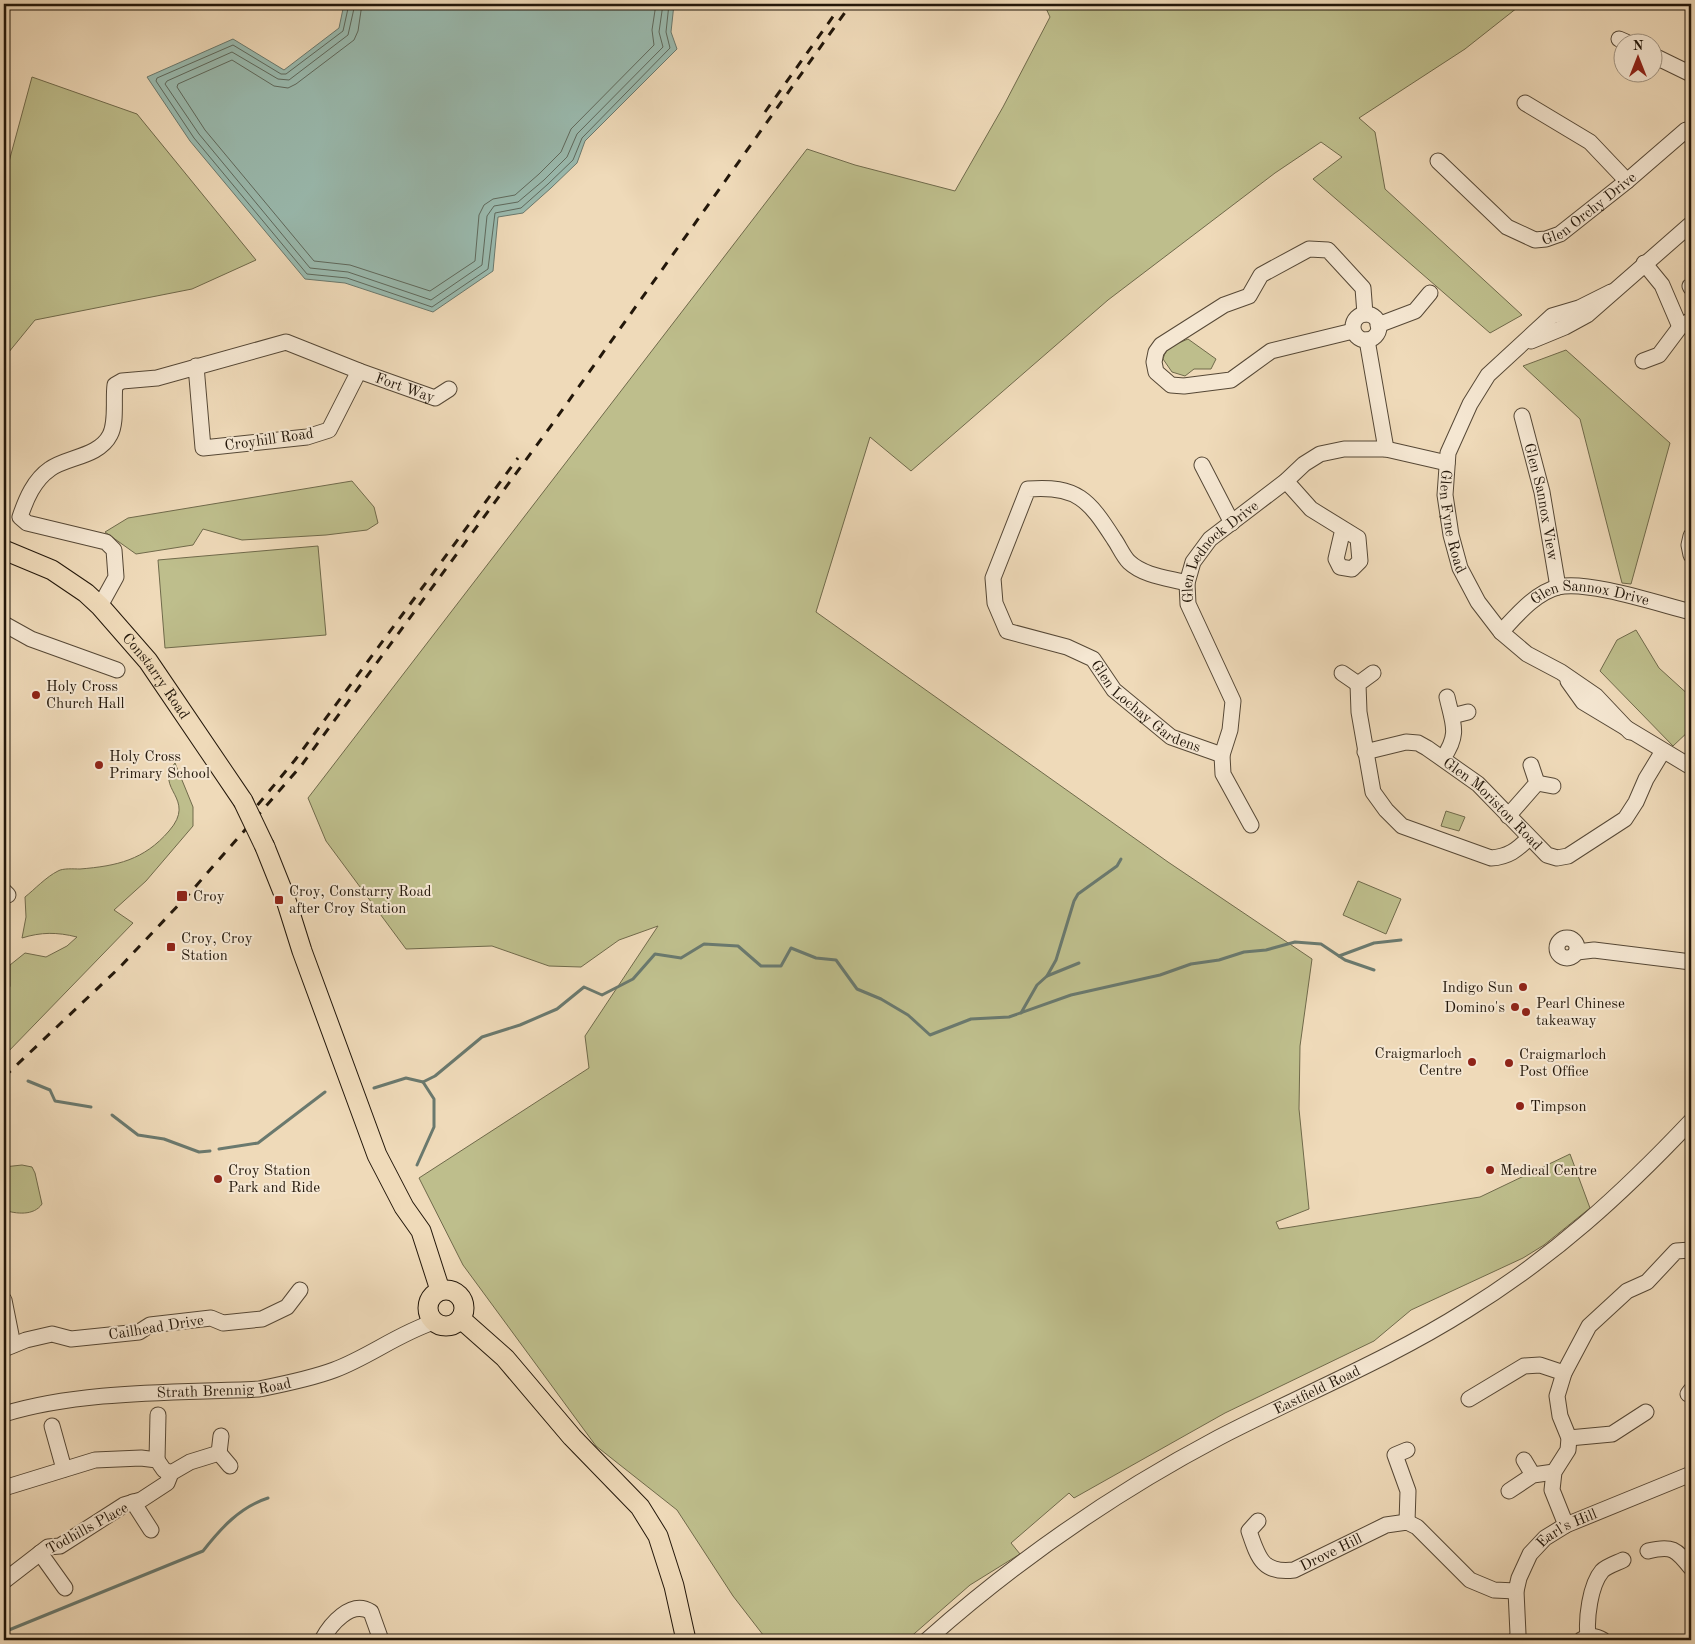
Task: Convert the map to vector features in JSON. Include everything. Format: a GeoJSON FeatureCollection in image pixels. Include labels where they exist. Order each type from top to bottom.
{"type":"FeatureCollection","features":[{"type":"Feature","properties":{"kind":"main road","name":"Constarry Road"},"geometry":{"type":"LineString","coordinates":[[4,550],[52,570],[86,593],[100,606],[148,661],[243,801],[285,897],[302,951],[377,1155],[404,1207],[421,1231],[440,1290]]}},
{"type":"Feature","properties":{"kind":"main road"},"geometry":{"type":"LineString","coordinates":[[440,1290],[454,1291],[463,1299],[465,1308],[461,1319],[449,1326],[434,1322],[428,1312],[428,1305],[433,1294],[440,1290]]}},
{"type":"Feature","properties":{"kind":"main road"},"geometry":{"type":"LineString","coordinates":[[461,1319],[505,1358],[572,1437],[640,1506],[658,1536],[674,1586],[686,1640]]}},
{"type":"Feature","properties":{"kind":"street"},"geometry":{"type":"LineString","coordinates":[[1662,60],[1691,74]]}},
{"type":"Feature","properties":{"kind":"street"},"geometry":{"type":"LineString","coordinates":[[1525,102],[1590,142],[1627,181]]}},
{"type":"Feature","properties":{"kind":"street","name":"Glen Orchy Drive"},"geometry":{"type":"LineString","coordinates":[[1438,161],[1506,227],[1535,240],[1560,234],[1627,181],[1686,130],[1691,129]]}},
{"type":"Feature","properties":{"kind":"street","name":"Glen Fyne Road"},"geometry":{"type":"LineString","coordinates":[[1691,224],[1611,292],[1579,308],[1552,316],[1488,375],[1470,404],[1448,453],[1445,495],[1451,535],[1460,568],[1478,602],[1501,632],[1527,654],[1561,672],[1584,702],[1630,732],[1691,767]]}},
{"type":"Feature","properties":{"kind":"street"},"geometry":{"type":"LineString","coordinates":[[1353,331],[1272,351],[1231,380],[1184,386],[1171,385],[1156,372],[1154,362],[1156,352],[1162,345],[1224,306],[1249,296],[1261,275],[1309,249],[1328,250],[1363,288],[1365,314]]}},
{"type":"Feature","properties":{"kind":"street"},"geometry":{"type":"LineString","coordinates":[[1643,362],[1659,355],[1686,323],[1662,285],[1644,263]]}},
{"type":"Feature","properties":{"kind":"street"},"geometry":{"type":"LineString","coordinates":[[1378,325],[1415,311],[1430,293]]}},
{"type":"Feature","properties":{"kind":"street"},"geometry":{"type":"LineString","coordinates":[[1365,314],[1372,316],[1378,325],[1376,334],[1367,340],[1356,337],[1353,331],[1353,323],[1358,317],[1365,314]]}},
{"type":"Feature","properties":{"kind":"street"},"geometry":{"type":"LineString","coordinates":[[1367,340],[1386,449]]}},
{"type":"Feature","properties":{"kind":"street"},"geometry":{"type":"LineString","coordinates":[[100,606],[116,577],[114,550],[106,542],[27,523],[20,517],[26,498],[51,468],[76,460],[100,447],[110,436],[115,385],[122,381],[157,378],[286,342],[359,371]]}},
{"type":"Feature","properties":{"kind":"street","name":"Croyhill Road"},"geometry":{"type":"LineString","coordinates":[[196,366],[202,448],[307,437],[329,430],[359,371]]}},
{"type":"Feature","properties":{"kind":"street","name":"Fort Way"},"geometry":{"type":"LineString","coordinates":[[359,371],[440,403],[449,389]]}},
{"type":"Feature","properties":{"kind":"street","name":"Glen Sannox View"},"geometry":{"type":"LineString","coordinates":[[1522,416],[1542,492],[1558,587]]}},
{"type":"Feature","properties":{"kind":"street","name":"Glen Lednock Drive"},"geometry":{"type":"LineString","coordinates":[[1251,825],[1222,774],[1222,754],[1230,730],[1233,701],[1188,604],[1187,583],[1193,562],[1210,539],[1286,481],[1304,464],[1320,454],[1344,449],[1386,449],[1447,463]]}},
{"type":"Feature","properties":{"kind":"street"},"geometry":{"type":"LineString","coordinates":[[1202,465],[1232,522]]}},
{"type":"Feature","properties":{"kind":"street"},"geometry":{"type":"LineString","coordinates":[[1286,481],[1311,509],[1342,529]]}},
{"type":"Feature","properties":{"kind":"street","name":"Glen Lochay Gardens"},"geometry":{"type":"LineString","coordinates":[[1187,583],[1146,573],[1129,562],[1096,512],[1073,492],[1052,487],[1028,489],[993,578],[995,603],[1007,631],[1067,647],[1093,659],[1114,690],[1171,737],[1222,754]]}},
{"type":"Feature","properties":{"kind":"street"},"geometry":{"type":"LineString","coordinates":[[1691,536],[1691,555]]}},
{"type":"Feature","properties":{"kind":"street","name":"Glen Sannox Drive"},"geometry":{"type":"LineString","coordinates":[[1501,632],[1533,600],[1558,587],[1601,590],[1691,612]]}},
{"type":"Feature","properties":{"kind":"street"},"geometry":{"type":"LineString","coordinates":[[4,624],[31,639],[117,670]]}},
{"type":"Feature","properties":{"kind":"street"},"geometry":{"type":"LineString","coordinates":[[1342,673],[1358,684]]}},
{"type":"Feature","properties":{"kind":"street"},"geometry":{"type":"LineString","coordinates":[[1358,684],[1373,673]]}},
{"type":"Feature","properties":{"kind":"street"},"geometry":{"type":"LineString","coordinates":[[1358,684],[1359,712],[1373,792],[1386,810],[1402,826],[1491,858],[1502,857],[1514,852],[1529,838]]}},
{"type":"Feature","properties":{"kind":"street"},"geometry":{"type":"LineString","coordinates":[[1443,758],[1453,743],[1455,731],[1447,697]]}},
{"type":"Feature","properties":{"kind":"street"},"geometry":{"type":"LineString","coordinates":[[1452,716],[1468,712]]}},
{"type":"Feature","properties":{"kind":"street","name":"Glen Moriston Road"},"geometry":{"type":"LineString","coordinates":[[1365,752],[1406,742],[1418,743],[1443,758],[1478,784],[1547,855],[1557,858],[1568,856],[1630,813],[1646,779],[1663,751]]}},
{"type":"Feature","properties":{"kind":"street"},"geometry":{"type":"LineString","coordinates":[[1531,764],[1537,783]]}},
{"type":"Feature","properties":{"kind":"street"},"geometry":{"type":"LineString","coordinates":[[1508,816],[1537,783]]}},
{"type":"Feature","properties":{"kind":"street"},"geometry":{"type":"LineString","coordinates":[[1537,783],[1553,786]]}},
{"type":"Feature","properties":{"kind":"street"},"geometry":{"type":"LineString","coordinates":[[1576,952],[1594,950],[1691,962]]}},
{"type":"Feature","properties":{"kind":"street","name":"Eastfield Road"},"geometry":{"type":"LineString","coordinates":[[927,1640],[1012,1570],[1128,1490],[1262,1415],[1393,1353],[1489,1296],[1532,1266],[1629,1186],[1691,1121]]}},
{"type":"Feature","properties":{"kind":"street"},"geometry":{"type":"LineString","coordinates":[[1566,1525],[1552,1490],[1554,1472],[1568,1450],[1569,1438],[1560,1416],[1557,1396],[1564,1373],[1589,1326],[1627,1291],[1647,1282],[1676,1251],[1691,1250]]}},
{"type":"Feature","properties":{"kind":"street","name":"Cailhead Drive"},"geometry":{"type":"LineString","coordinates":[[8,1347],[52,1334],[71,1338],[139,1332],[150,1325],[211,1318],[223,1323],[262,1319],[287,1307],[300,1290]]}},
{"type":"Feature","properties":{"kind":"street"},"geometry":{"type":"LineString","coordinates":[[4,1300],[8,1347]]}},
{"type":"Feature","properties":{"kind":"street","name":"Strath Brennig Road"},"geometry":{"type":"LineString","coordinates":[[4,1414],[33,1405],[80,1398],[259,1389],[286,1384],[334,1370],[418,1327],[434,1322]]}},
{"type":"Feature","properties":{"kind":"street"},"geometry":{"type":"LineString","coordinates":[[1469,1399],[1493,1393],[1524,1366],[1540,1365],[1564,1373]]}},
{"type":"Feature","properties":{"kind":"street"},"geometry":{"type":"LineString","coordinates":[[1569,1438],[1612,1434],[1635,1427],[1646,1412]]}},
{"type":"Feature","properties":{"kind":"street"},"geometry":{"type":"LineString","coordinates":[[158,1415],[158,1460],[164,1470],[171,1473]]}},
{"type":"Feature","properties":{"kind":"street"},"geometry":{"type":"LineString","coordinates":[[52,1426],[64,1469]]}},
{"type":"Feature","properties":{"kind":"street"},"geometry":{"type":"LineString","coordinates":[[221,1436],[218,1452],[230,1466]]}},
{"type":"Feature","properties":{"kind":"street","name":"Todhills Place"},"geometry":{"type":"LineString","coordinates":[[4,1581],[48,1547],[60,1546],[124,1504],[141,1500],[167,1483],[171,1473],[190,1462],[218,1452]]}},
{"type":"Feature","properties":{"kind":"street"},"geometry":{"type":"LineString","coordinates":[[1394,1455],[1408,1491],[1407,1522],[1417,1527],[1470,1580],[1494,1590],[1516,1591]]}},
{"type":"Feature","properties":{"kind":"street"},"geometry":{"type":"LineString","coordinates":[[4,1488],[95,1460],[141,1458],[158,1460]]}},
{"type":"Feature","properties":{"kind":"street"},"geometry":{"type":"LineString","coordinates":[[1524,1460],[1533,1475]]}},
{"type":"Feature","properties":{"kind":"street"},"geometry":{"type":"LineString","coordinates":[[1509,1492],[1533,1475],[1554,1472]]}},
{"type":"Feature","properties":{"kind":"street","name":"Earl's Hill"},"geometry":{"type":"LineString","coordinates":[[1516,1640],[1518,1634],[1516,1591],[1530,1554],[1545,1538],[1566,1525],[1691,1474]]}},
{"type":"Feature","properties":{"kind":"street","name":"Todhills Place"},"geometry":{"type":"LineString","coordinates":[[133,1502],[151,1530]]}},
{"type":"Feature","properties":{"kind":"street","name":"Drove Hill"},"geometry":{"type":"LineString","coordinates":[[1248,1528],[1264,1565],[1280,1572],[1294,1570],[1386,1526],[1407,1522]]}},
{"type":"Feature","properties":{"kind":"street"},"geometry":{"type":"LineString","coordinates":[[1648,1551],[1665,1547],[1678,1552],[1691,1568]]}},
{"type":"Feature","properties":{"kind":"street","name":"Todhills Place"},"geometry":{"type":"LineString","coordinates":[[40,1553],[65,1588]]}},
{"type":"Feature","properties":{"kind":"street"},"geometry":{"type":"LineString","coordinates":[[1603,1640],[1598,1637],[1585,1638],[1586,1620],[1593,1591],[1602,1571],[1623,1560]]}},
{"type":"Feature","properties":{"kind":"street"},"geometry":{"type":"LineString","coordinates":[[322,1640],[335,1621],[345,1614],[362,1609],[371,1612],[381,1640]]}},
{"type":"Feature","properties":{"kind":"green space"},"geometry":{"type":"Polygon","coordinates":[[[1044,4],[1522,4],[1465,49],[1359,118],[1375,132],[1385,189],[1522,315],[1490,333],[1313,179],[1342,157],[1321,142],[1275,173],[1108,300],[911,471],[870,437],[816,612],[1168,862],[1312,959],[1300,1046],[1299,1109],[1309,1209],[1276,1222],[1279,1229],[1480,1197],[1570,1154],[1590,1208],[1544,1245],[1523,1258],[1411,1310],[1374,1341],[1225,1413],[1074,1498],[1069,1493],[1011,1543],[1020,1554],[970,1585],[907,1640],[767,1640],[733,1596],[677,1510],[596,1446],[463,1265],[419,1178],[589,1068],[585,1036],[658,926],[619,940],[581,967],[549,966],[492,946],[406,949],[326,841],[308,798],[807,149],[855,165],[955,191],[1003,107],[1050,17],[1044,4]]]}},
{"type":"Feature","properties":{"kind":"green space"},"geometry":{"type":"Polygon","coordinates":[[[32,77],[137,114],[256,260],[192,289],[35,320],[4,358],[4,180],[32,77]]]}},
{"type":"Feature","properties":{"kind":"green space"},"geometry":{"type":"Polygon","coordinates":[[[1188,339],[1216,359],[1211,369],[1194,369],[1185,376],[1172,372],[1163,359],[1164,355],[1172,346],[1188,339]]]}},
{"type":"Feature","properties":{"kind":"green space"},"geometry":{"type":"Polygon","coordinates":[[[1566,350],[1670,443],[1631,584],[1622,583],[1580,419],[1523,366],[1566,350]]]}},
{"type":"Feature","properties":{"kind":"green space"},"geometry":{"type":"Polygon","coordinates":[[[352,481],[374,507],[378,523],[367,530],[326,535],[242,540],[203,529],[193,545],[136,554],[105,532],[128,518],[352,481]]]}},
{"type":"Feature","properties":{"kind":"green space"},"geometry":{"type":"Polygon","coordinates":[[[318,546],[326,635],[165,648],[158,560],[318,546]]]}},
{"type":"Feature","properties":{"kind":"green space"},"geometry":{"type":"Polygon","coordinates":[[[1636,630],[1659,668],[1691,697],[1691,729],[1673,746],[1600,671],[1617,640],[1636,630]]]}},
{"type":"Feature","properties":{"kind":"green space"},"geometry":{"type":"Polygon","coordinates":[[[175,763],[193,807],[193,826],[146,881],[114,910],[133,923],[4,1056],[4,1003],[10,986],[10,965],[25,953],[46,957],[67,946],[77,937],[49,933],[22,938],[26,917],[25,897],[49,876],[60,870],[93,868],[129,860],[150,849],[160,841],[177,820],[179,810],[178,802],[169,780],[170,772],[175,763]]]}},
{"type":"Feature","properties":{"kind":"green space"},"geometry":{"type":"Polygon","coordinates":[[[1446,811],[1465,817],[1459,831],[1441,826],[1446,811]]]}},
{"type":"Feature","properties":{"kind":"green space"},"geometry":{"type":"Polygon","coordinates":[[[1358,881],[1401,899],[1386,934],[1343,915],[1358,881]]]}},
{"type":"Feature","properties":{"kind":"green space"},"geometry":{"type":"Polygon","coordinates":[[[22,1165],[32,1167],[42,1204],[34,1211],[24,1213],[4,1210],[4,1167],[22,1165]]]}},
{"type":"Feature","properties":{"kind":"water"},"geometry":{"type":"Polygon","coordinates":[[[344,4],[674,4],[671,32],[677,49],[585,141],[577,163],[551,188],[523,213],[498,217],[493,271],[433,312],[345,283],[305,279],[190,141],[147,77],[233,39],[284,70],[339,28],[344,4]]]}},
{"type":"Feature","properties":{"kind":"waterway"},"geometry":{"type":"LineString","coordinates":[[1021,1013],[1037,985],[1047,976],[1056,960],[1074,901],[1078,894],[1117,866],[1121,859]]}},
{"type":"Feature","properties":{"kind":"waterway"},"geometry":{"type":"LineString","coordinates":[[1339,956],[1374,943],[1401,940]]}},
{"type":"Feature","properties":{"kind":"waterway"},"geometry":{"type":"LineString","coordinates":[[374,1088],[406,1078],[423,1082],[435,1076],[482,1037],[520,1025],[557,1009],[584,987],[602,995],[633,979],[655,954],[681,958],[704,944],[738,946],[761,966],[781,966],[791,948],[816,958],[836,960],[857,989],[881,999],[908,1015],[930,1035],[971,1019],[1009,1017],[1071,995],[1160,975],[1191,964],[1219,960],[1244,952],[1266,950],[1295,942],[1321,944],[1345,960],[1374,970]]}},
{"type":"Feature","properties":{"kind":"waterway"},"geometry":{"type":"LineString","coordinates":[[1047,976],[1079,963]]}},
{"type":"Feature","properties":{"kind":"waterway"},"geometry":{"type":"LineString","coordinates":[[28,1081],[50,1090],[55,1101],[91,1107]]}},
{"type":"Feature","properties":{"kind":"waterway"},"geometry":{"type":"LineString","coordinates":[[417,1165],[434,1127],[434,1099],[423,1082]]}},
{"type":"Feature","properties":{"kind":"waterway"},"geometry":{"type":"LineString","coordinates":[[219,1149],[258,1143],[325,1092]]}},
{"type":"Feature","properties":{"kind":"waterway"},"geometry":{"type":"LineString","coordinates":[[112,1115],[138,1135],[164,1139],[199,1152],[210,1151]]}},
{"type":"Feature","properties":{"kind":"waterway"},"geometry":{"type":"LineString","coordinates":[[4,1632],[203,1551],[232,1519],[249,1507],[268,1498]]}},
{"type":"Feature","properties":{"kind":"railway"},"geometry":{"type":"LineString","coordinates":[[765,112],[842,4]]}},
{"type":"Feature","properties":{"kind":"railway"},"geometry":{"type":"LineString","coordinates":[[4,1077],[119,968],[188,895],[301,766],[553,423],[851,4]]}},
{"type":"Feature","properties":{"kind":"railway"},"geometry":{"type":"LineString","coordinates":[[246,819],[295,760],[518,458]]}},
{"type":"Feature","properties":{"kind":"place","name":"Holy Cross Church Hall"},"geometry":{"type":"Point","coordinates":[36,695]}},
{"type":"Feature","properties":{"kind":"place","name":"Holy Cross Primary School"},"geometry":{"type":"Point","coordinates":[99,765]}},
{"type":"Feature","properties":{"kind":"place","name":"Croy"},"geometry":{"type":"Point","coordinates":[182,896]}},
{"type":"Feature","properties":{"kind":"place","name":"Croy, Constarry Road after Croy Station"},"geometry":{"type":"Point","coordinates":[279,900]}},
{"type":"Feature","properties":{"kind":"place","name":"Croy, Croy Station"},"geometry":{"type":"Point","coordinates":[171,947]}},
{"type":"Feature","properties":{"kind":"place","name":"Indigo Sun"},"geometry":{"type":"Point","coordinates":[1523,987]}},
{"type":"Feature","properties":{"kind":"place","name":"Domino's"},"geometry":{"type":"Point","coordinates":[1515,1007]}},
{"type":"Feature","properties":{"kind":"place","name":"Pearl Chinese takeaway"},"geometry":{"type":"Point","coordinates":[1526,1012]}},
{"type":"Feature","properties":{"kind":"place","name":"Craigmarloch Centre"},"geometry":{"type":"Point","coordinates":[1472,1062]}},
{"type":"Feature","properties":{"kind":"place","name":"Craigmarloch Post Office"},"geometry":{"type":"Point","coordinates":[1509,1063]}},
{"type":"Feature","properties":{"kind":"place","name":"Timpson"},"geometry":{"type":"Point","coordinates":[1520,1106]}},
{"type":"Feature","properties":{"kind":"place","name":"Medical Centre"},"geometry":{"type":"Point","coordinates":[1490,1170]}},
{"type":"Feature","properties":{"kind":"place","name":"Croy Station Park and Ride"},"geometry":{"type":"Point","coordinates":[218,1179]}}]}
